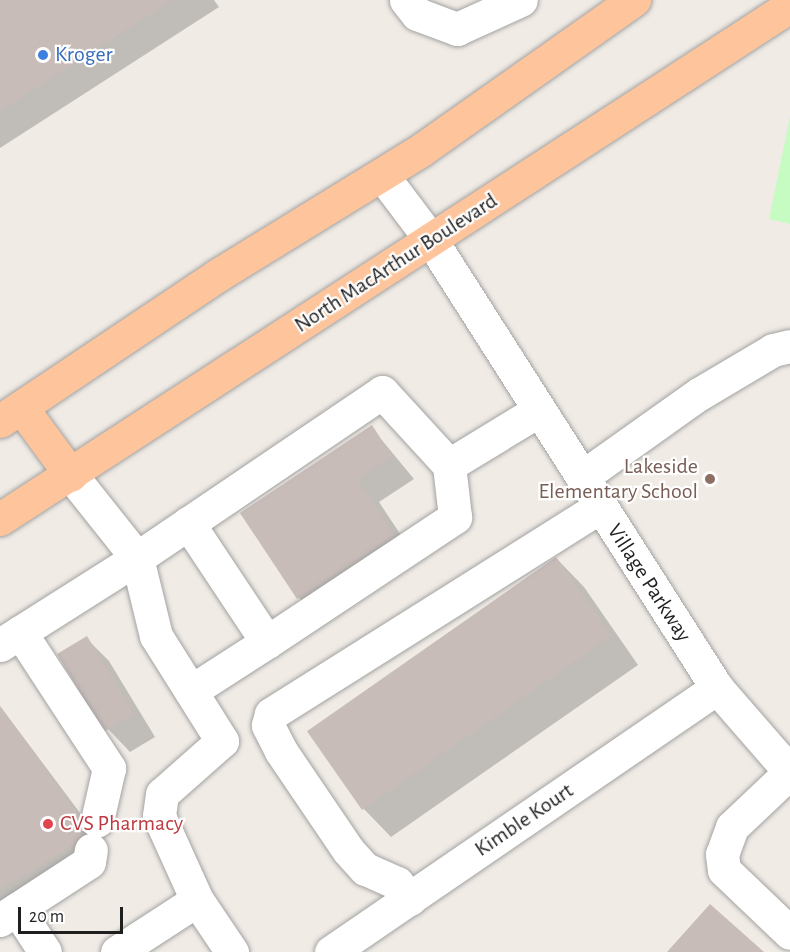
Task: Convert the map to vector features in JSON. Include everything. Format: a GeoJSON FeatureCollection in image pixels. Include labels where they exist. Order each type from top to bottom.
{"type":"FeatureCollection","features":[{"type":"Feature","properties":{"kind":"main road"},"geometry":{"type":"LineString","coordinates":[[71,475],[11,414],[218,275],[382,175],[633,0]]}},
{"type":"Feature","properties":{"kind":"main road","name":"North MacArthur Boulevard"},"geometry":{"type":"LineString","coordinates":[[0,519],[790,6]]}},
{"type":"Feature","properties":{"kind":"street"},"geometry":{"type":"LineString","coordinates":[[406,0],[417,14],[457,29],[521,0]]}},
{"type":"Feature","properties":{"kind":"street","name":"Village Parkway"},"geometry":{"type":"LineString","coordinates":[[382,175],[431,240],[717,688],[790,772]]}},
{"type":"Feature","properties":{"kind":"street"},"geometry":{"type":"LineString","coordinates":[[582,477],[699,394],[773,350],[790,346]]}},
{"type":"Feature","properties":{"kind":"street"},"geometry":{"type":"LineString","coordinates":[[45,952],[8,915],[89,862],[110,768],[10,638],[137,558],[382,392],[449,465],[455,517],[191,691]]}},
{"type":"Feature","properties":{"kind":"street"},"geometry":{"type":"LineString","coordinates":[[449,465],[539,410]]}},
{"type":"Feature","properties":{"kind":"street"},"geometry":{"type":"LineString","coordinates":[[71,475],[137,558],[156,636],[222,741],[162,794],[159,816],[197,900],[232,952]]}},
{"type":"Feature","properties":{"kind":"street"},"geometry":{"type":"LineString","coordinates":[[410,899],[397,883],[365,869],[348,850],[281,751],[268,725],[271,714],[601,506]]}},
{"type":"Feature","properties":{"kind":"street"},"geometry":{"type":"LineString","coordinates":[[188,523],[267,642]]}},
{"type":"Feature","properties":{"kind":"street","name":"Kimble Kourt"},"geometry":{"type":"LineString","coordinates":[[331,952],[717,688]]}},
{"type":"Feature","properties":{"kind":"street"},"geometry":{"type":"LineString","coordinates":[[790,772],[732,827],[722,854],[724,870],[790,933]]}},
{"type":"Feature","properties":{"kind":"street"},"geometry":{"type":"LineString","coordinates":[[117,952],[197,900]]}},
{"type":"Feature","properties":{"kind":"green space"},"geometry":{"type":"Polygon","coordinates":[[[790,117],[790,224],[769,219],[790,117]]]}},
{"type":"Feature","properties":{"kind":"building","name":"Kroger"},"geometry":{"type":"Polygon","coordinates":[[[0,0],[172,0],[0,111],[0,0]]]}},
{"type":"Feature","properties":{"kind":"building"},"geometry":{"type":"Polygon","coordinates":[[[372,425],[392,456],[357,479],[395,535],[297,599],[240,513],[372,425]]]}},
{"type":"Feature","properties":{"kind":"building"},"geometry":{"type":"Polygon","coordinates":[[[556,557],[611,636],[362,810],[307,731],[556,557]]]}},
{"type":"Feature","properties":{"kind":"building"},"geometry":{"type":"Polygon","coordinates":[[[87,636],[134,714],[104,732],[57,654],[87,636]]]}},
{"type":"Feature","properties":{"kind":"building","name":"CVS Pharmacy"},"geometry":{"type":"Polygon","coordinates":[[[0,706],[79,816],[83,833],[73,846],[0,889],[0,706]]]}},
{"type":"Feature","properties":{"kind":"building"},"geometry":{"type":"Polygon","coordinates":[[[710,904],[764,952],[667,952],[710,904]]]}},
{"type":"Feature","properties":{"kind":"place","name":"Kroger"},"geometry":{"type":"Point","coordinates":[43,55]}},
{"type":"Feature","properties":{"kind":"place","name":"Lakeside Elementary School"},"geometry":{"type":"Point","coordinates":[710,479]}},
{"type":"Feature","properties":{"kind":"place","name":"CVS Pharmacy"},"geometry":{"type":"Point","coordinates":[48,824]}}]}
